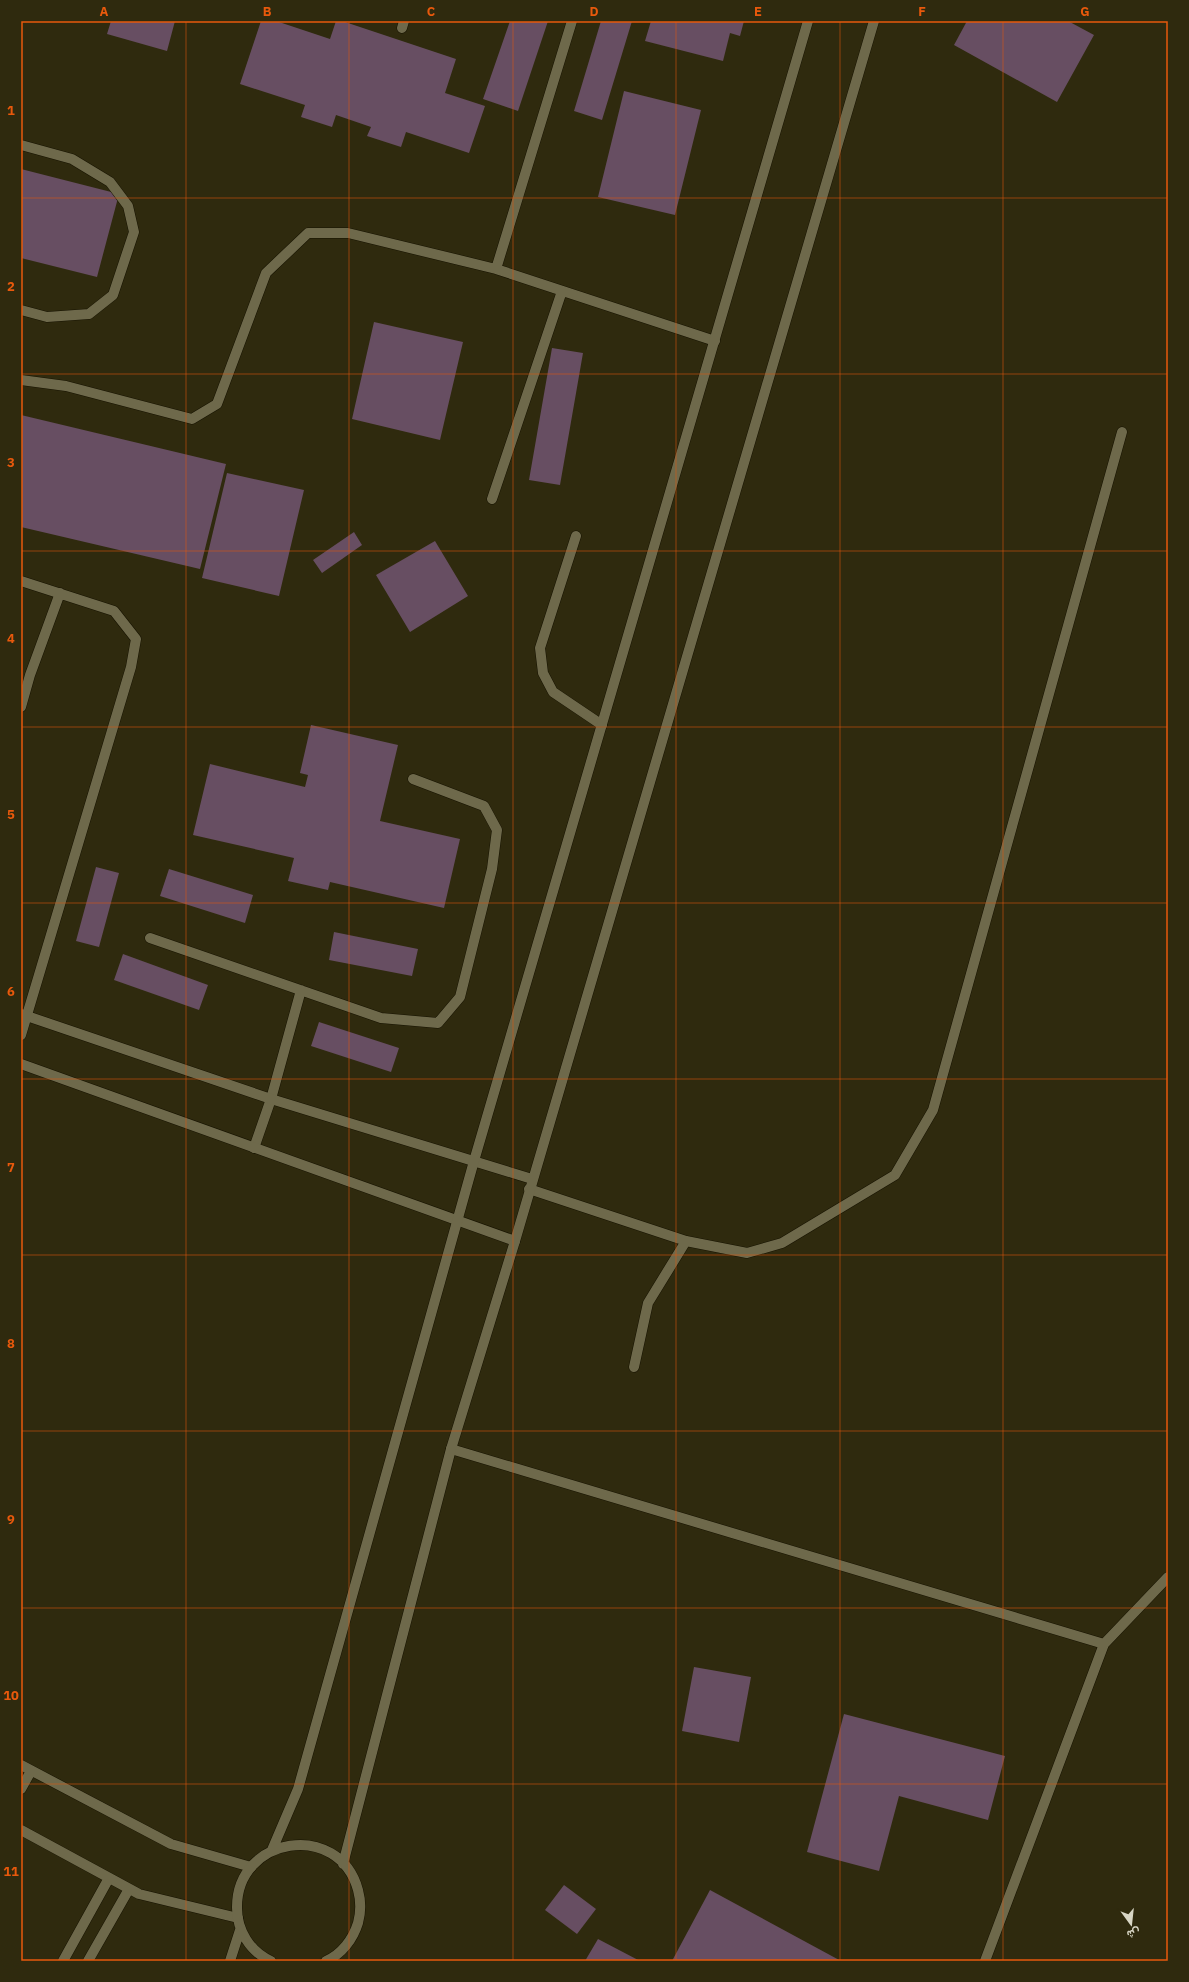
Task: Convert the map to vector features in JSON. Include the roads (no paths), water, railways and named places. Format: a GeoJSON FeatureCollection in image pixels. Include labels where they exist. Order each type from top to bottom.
{"type":"FeatureCollection","features":[{"type":"Feature","properties":{"kind":"street"},"geometry":{"type":"LineString","coordinates":[[496,269],[572,21]]}},
{"type":"Feature","properties":{"kind":"street"},"geometry":{"type":"LineString","coordinates":[[272,1850],[298,1789],[474,1161],[808,21]]}},
{"type":"Feature","properties":{"kind":"street"},"geometry":{"type":"LineString","coordinates":[[343,1864],[451,1449],[515,1241],[529,1189],[874,21]]}},
{"type":"Feature","properties":{"kind":"street"},"geometry":{"type":"LineString","coordinates":[[21,145],[72,159],[110,182],[128,206],[134,232],[113,295],[89,314],[47,317],[21,310]]}},
{"type":"Feature","properties":{"kind":"street"},"geometry":{"type":"LineString","coordinates":[[21,380],[66,386],[192,419],[217,404],[266,273],[308,233],[348,233],[496,269],[715,341]]}},
{"type":"Feature","properties":{"kind":"street"},"geometry":{"type":"LineString","coordinates":[[492,499],[562,291]]}},
{"type":"Feature","properties":{"kind":"street"},"geometry":{"type":"LineString","coordinates":[[529,1189],[686,1241],[747,1253],[782,1243],[895,1175],[932,1110],[1122,432]]}},
{"type":"Feature","properties":{"kind":"street"},"geometry":{"type":"LineString","coordinates":[[576,536],[547,622],[540,648],[543,673],[553,692],[602,725]]}},
{"type":"Feature","properties":{"kind":"street"},"geometry":{"type":"LineString","coordinates":[[21,581],[114,611],[136,639],[131,667],[24,1015],[21,1036]]}},
{"type":"Feature","properties":{"kind":"street"},"geometry":{"type":"LineString","coordinates":[[21,707],[30,674],[60,593]]}},
{"type":"Feature","properties":{"kind":"street"},"geometry":{"type":"LineString","coordinates":[[150,938],[381,1018],[438,1023],[460,997],[492,869],[497,830],[484,806],[413,780]]}},
{"type":"Feature","properties":{"kind":"street"},"geometry":{"type":"LineString","coordinates":[[254,1148],[272,1099],[301,990]]}},
{"type":"Feature","properties":{"kind":"street"},"geometry":{"type":"LineString","coordinates":[[24,1015],[272,1099],[532,1179]]}},
{"type":"Feature","properties":{"kind":"street"},"geometry":{"type":"LineString","coordinates":[[21,1064],[515,1241]]}},
{"type":"Feature","properties":{"kind":"street"},"geometry":{"type":"LineString","coordinates":[[634,1367],[648,1303],[686,1241]]}},
{"type":"Feature","properties":{"kind":"street"},"geometry":{"type":"LineString","coordinates":[[451,1449],[1104,1644]]}},
{"type":"Feature","properties":{"kind":"street"},"geometry":{"type":"LineString","coordinates":[[985,1961],[1104,1644],[1168,1577]]}},
{"type":"Feature","properties":{"kind":"street"},"geometry":{"type":"LineString","coordinates":[[21,1765],[171,1844],[251,1867]]}},
{"type":"Feature","properties":{"kind":"street"},"geometry":{"type":"LineString","coordinates":[[21,1789],[31,1771]]}},
{"type":"Feature","properties":{"kind":"street"},"geometry":{"type":"LineString","coordinates":[[21,1830],[140,1894],[238,1918]]}},
{"type":"Feature","properties":{"kind":"street"},"geometry":{"type":"LineString","coordinates":[[270,1961],[264,1958],[251,1946],[240,1930],[236,1897],[242,1880],[251,1867],[272,1850],[299,1844],[316,1847],[333,1854],[343,1864],[355,1881],[360,1898],[360,1915],[355,1932],[345,1947],[326,1961]]}},
{"type":"Feature","properties":{"kind":"street"},"geometry":{"type":"LineString","coordinates":[[63,1961],[109,1878]]}},
{"type":"Feature","properties":{"kind":"street"},"geometry":{"type":"LineString","coordinates":[[88,1961],[129,1888]]}},
{"type":"Feature","properties":{"kind":"street"},"geometry":{"type":"LineString","coordinates":[[230,1961],[240,1930]]}}]}
